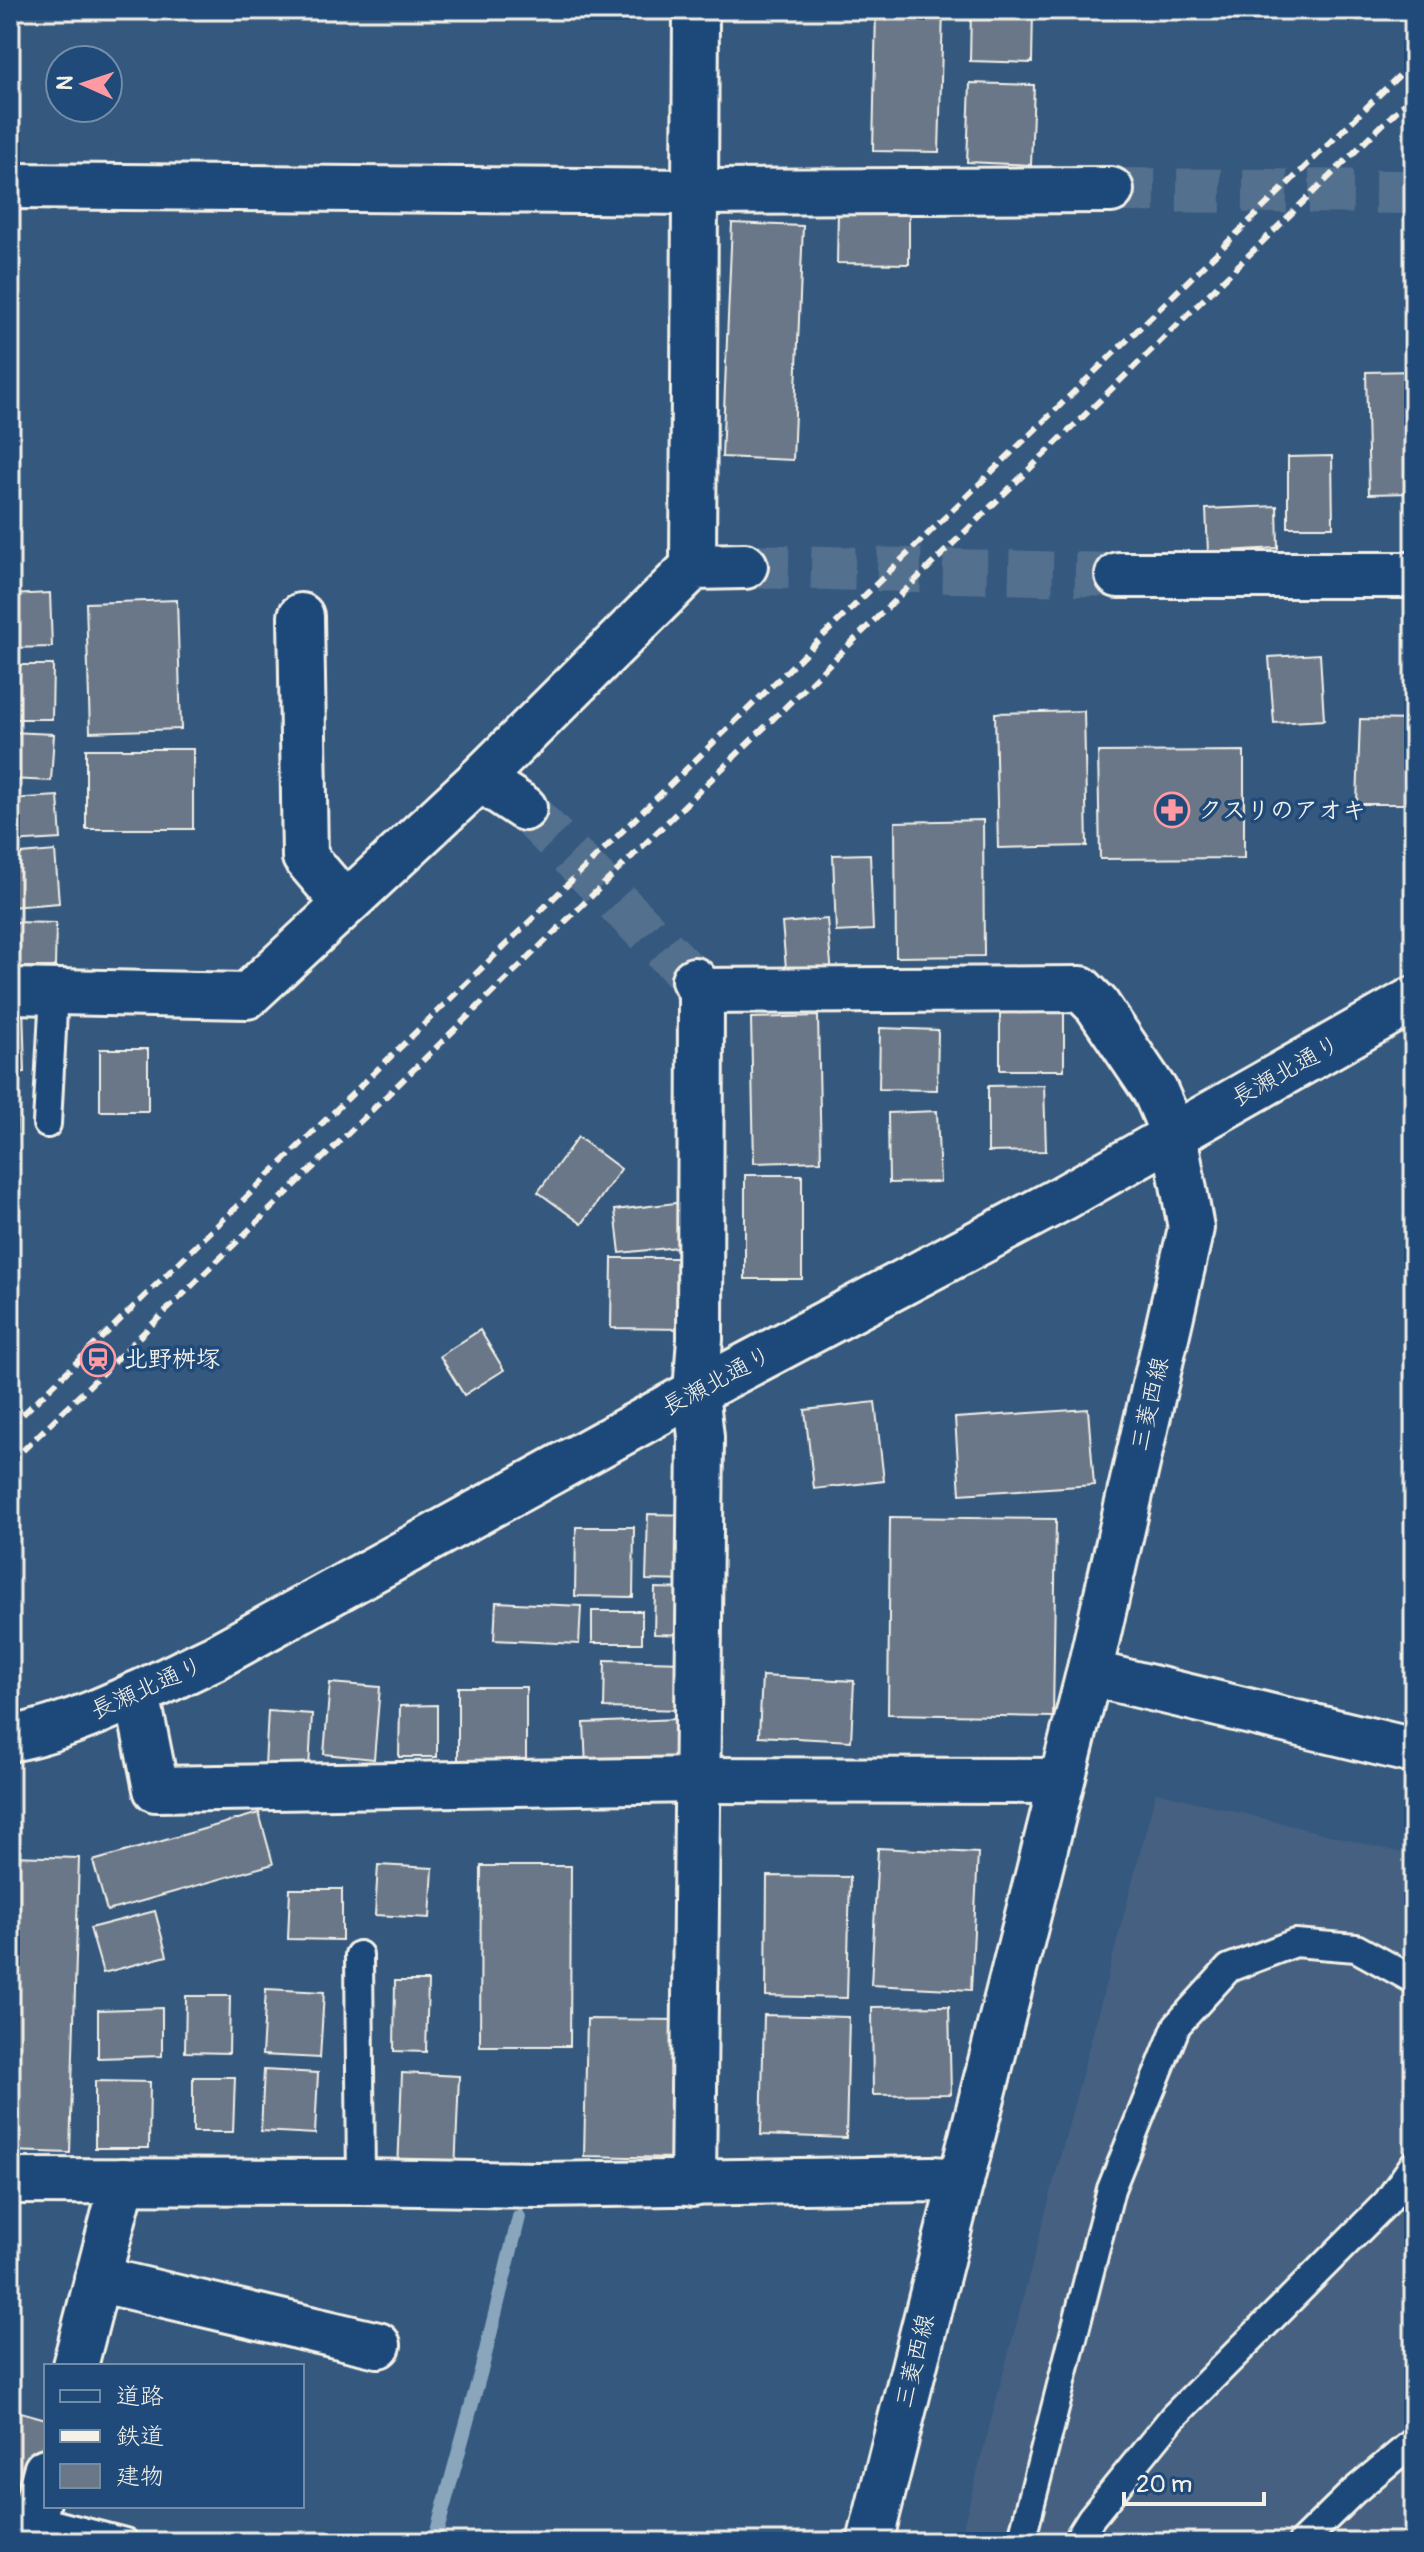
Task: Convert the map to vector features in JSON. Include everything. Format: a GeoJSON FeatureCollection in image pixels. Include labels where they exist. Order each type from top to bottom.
{"type":"FeatureCollection","features":[{"type":"Feature","properties":{"kind":"street"},"geometry":{"type":"LineString","coordinates":[[693,567],[696,10]]}},
{"type":"Feature","properties":{"kind":"street"},"geometry":{"type":"LineString","coordinates":[[10,186],[695,192],[1111,190]]}},
{"type":"Feature","properties":{"kind":"street"},"geometry":{"type":"LineString","coordinates":[[10,991],[247,996],[480,779],[693,567],[745,566]]}},
{"type":"Feature","properties":{"kind":"street"},"geometry":{"type":"LineString","coordinates":[[1118,575],[1414,575]]}},
{"type":"Feature","properties":{"kind":"street"},"geometry":{"type":"LineString","coordinates":[[301,616],[305,857],[345,904]]}},
{"type":"Feature","properties":{"kind":"street"},"geometry":{"type":"LineString","coordinates":[[480,779],[524,808]]}},
{"type":"Feature","properties":{"kind":"street","name":"三菱西線"},"geometry":{"type":"LineString","coordinates":[[696,1392],[700,1339],[698,986],[1081,989],[1097,1005],[1155,1091],[1174,1135],[1191,1228],[1089,1673],[870,2542]]}},
{"type":"Feature","properties":{"kind":"street","name":"長瀬北通り"},"geometry":{"type":"LineString","coordinates":[[10,1739],[45,1732],[215,1657],[696,1392],[1063,1198],[1414,999]]}},
{"type":"Feature","properties":{"kind":"street"},"geometry":{"type":"LineString","coordinates":[[693,2184],[701,1437],[696,1392]]}},
{"type":"Feature","properties":{"kind":"street"},"geometry":{"type":"LineString","coordinates":[[1089,1673],[1414,1751]]}},
{"type":"Feature","properties":{"kind":"street"},"geometry":{"type":"LineString","coordinates":[[137,1694],[156,1789],[698,1780],[1061,1781]]}},
{"type":"Feature","properties":{"kind":"street"},"geometry":{"type":"LineString","coordinates":[[10,2181],[538,2185],[961,2181]]}},
{"type":"Feature","properties":{"kind":"street"},"geometry":{"type":"LineString","coordinates":[[76,2364],[123,2181]]}},
{"type":"Feature","properties":{"kind":"street"},"geometry":{"type":"LineString","coordinates":[[97,2279],[378,2345]]}},
{"type":"Feature","properties":{"kind":"street"},"geometry":{"type":"LineString","coordinates":[[30,2530],[44,2478]]}},
{"type":"Feature","properties":{"kind":"lane"},"geometry":{"type":"LineString","coordinates":[[47,1124],[54,992]]}},
{"type":"Feature","properties":{"kind":"lane"},"geometry":{"type":"LineString","coordinates":[[1021,2542],[1111,2189],[1177,2025],[1229,1968],[1295,1943],[1356,1948],[1414,1980]]}},
{"type":"Feature","properties":{"kind":"lane"},"geometry":{"type":"LineString","coordinates":[[359,1955],[361,2182]]}},
{"type":"Feature","properties":{"kind":"lane"},"geometry":{"type":"LineString","coordinates":[[1076,2542],[1091,2518],[1173,2417],[1387,2202],[1414,2164]]}},
{"type":"Feature","properties":{"kind":"lane"},"geometry":{"type":"LineString","coordinates":[[1302,2542],[1353,2492],[1414,2441]]}},
{"type":"Feature","properties":{"kind":"lane"},"geometry":{"type":"LineString","coordinates":[[30,2530],[125,2542]]}},
{"type":"Feature","properties":{"kind":"shaded area"},"geometry":{"type":"Polygon","coordinates":[[[1156,1792],[1414,1856],[1414,2542],[959,2542],[1156,1792]]]}},
{"type":"Feature","properties":{"kind":"building"},"geometry":{"type":"Polygon","coordinates":[[[876,10],[943,10],[939,152],[873,151],[876,10]]]}},
{"type":"Feature","properties":{"kind":"building"},"geometry":{"type":"Polygon","coordinates":[[[971,10],[1033,10],[1032,63],[970,61],[971,10]]]}},
{"type":"Feature","properties":{"kind":"building"},"geometry":{"type":"Polygon","coordinates":[[[970,83],[1034,85],[1031,165],[967,162],[970,83]]]}},
{"type":"Feature","properties":{"kind":"building"},"geometry":{"type":"Polygon","coordinates":[[[838,209],[909,210],[909,264],[837,263],[838,209]]]}},
{"type":"Feature","properties":{"kind":"building"},"geometry":{"type":"Polygon","coordinates":[[[732,223],[803,226],[793,460],[722,457],[732,223]]]}},
{"type":"Feature","properties":{"kind":"building"},"geometry":{"type":"Polygon","coordinates":[[[1414,371],[1414,493],[1369,494],[1366,372],[1414,371]]]}},
{"type":"Feature","properties":{"kind":"building"},"geometry":{"type":"Polygon","coordinates":[[[1332,456],[1333,527],[1288,527],[1288,457],[1332,456]]]}},
{"type":"Feature","properties":{"kind":"building"},"geometry":{"type":"Polygon","coordinates":[[[1277,506],[1278,548],[1208,552],[1206,509],[1277,506]]]}},
{"type":"Feature","properties":{"kind":"building"},"geometry":{"type":"Polygon","coordinates":[[[50,593],[52,647],[10,648],[10,595],[50,593]]]}},
{"type":"Feature","properties":{"kind":"building"},"geometry":{"type":"Polygon","coordinates":[[[177,600],[181,729],[90,732],[86,603],[177,600]]]}},
{"type":"Feature","properties":{"kind":"building"},"geometry":{"type":"Polygon","coordinates":[[[1320,654],[1324,720],[1274,723],[1269,657],[1320,654]]]}},
{"type":"Feature","properties":{"kind":"building"},"geometry":{"type":"Polygon","coordinates":[[[10,665],[53,665],[52,719],[10,719],[10,665]]]}},
{"type":"Feature","properties":{"kind":"building"},"geometry":{"type":"Polygon","coordinates":[[[1084,711],[1087,846],[998,848],[995,713],[1084,711]]]}},
{"type":"Feature","properties":{"kind":"building"},"geometry":{"type":"Polygon","coordinates":[[[1360,719],[1414,720],[1414,804],[1357,804],[1360,719]]]}},
{"type":"Feature","properties":{"kind":"building"},"geometry":{"type":"Polygon","coordinates":[[[10,732],[54,734],[51,781],[10,779],[10,732]]]}},
{"type":"Feature","properties":{"kind":"building"},"geometry":{"type":"Polygon","coordinates":[[[86,749],[193,749],[193,829],[86,829],[86,749]]]}},
{"type":"Feature","properties":{"kind":"building"},"geometry":{"type":"Polygon","coordinates":[[[1244,751],[1244,858],[1100,859],[1098,752],[1244,751]]]}},
{"type":"Feature","properties":{"kind":"building"},"geometry":{"type":"Polygon","coordinates":[[[58,796],[61,839],[10,842],[10,799],[58,796]]]}},
{"type":"Feature","properties":{"kind":"building"},"geometry":{"type":"Polygon","coordinates":[[[983,820],[984,956],[896,957],[895,822],[983,820]]]}},
{"type":"Feature","properties":{"kind":"building"},"geometry":{"type":"Polygon","coordinates":[[[55,851],[59,903],[10,907],[10,855],[55,851]]]}},
{"type":"Feature","properties":{"kind":"building"},"geometry":{"type":"Polygon","coordinates":[[[870,854],[873,930],[836,932],[833,855],[870,854]]]}},
{"type":"Feature","properties":{"kind":"building"},"geometry":{"type":"Polygon","coordinates":[[[827,919],[832,975],[787,979],[782,923],[827,919]]]}},
{"type":"Feature","properties":{"kind":"building"},"geometry":{"type":"Polygon","coordinates":[[[10,922],[56,923],[55,967],[10,967],[10,922]]]}},
{"type":"Feature","properties":{"kind":"building"},"geometry":{"type":"Polygon","coordinates":[[[10,1004],[23,1004],[25,1072],[10,1073],[10,1004]]]}},
{"type":"Feature","properties":{"kind":"building"},"geometry":{"type":"Polygon","coordinates":[[[1000,1008],[1064,1009],[1064,1070],[1000,1070],[1000,1008]]]}},
{"type":"Feature","properties":{"kind":"building"},"geometry":{"type":"Polygon","coordinates":[[[818,1016],[821,1161],[754,1163],[751,1018],[818,1016]]]}},
{"type":"Feature","properties":{"kind":"building"},"geometry":{"type":"Polygon","coordinates":[[[880,1028],[938,1030],[937,1090],[879,1089],[880,1028]]]}},
{"type":"Feature","properties":{"kind":"building"},"geometry":{"type":"Polygon","coordinates":[[[100,1049],[148,1049],[148,1111],[100,1111],[100,1049]]]}},
{"type":"Feature","properties":{"kind":"building"},"geometry":{"type":"Polygon","coordinates":[[[1044,1085],[1046,1151],[988,1152],[988,1086],[1044,1085]]]}},
{"type":"Feature","properties":{"kind":"building"},"geometry":{"type":"Polygon","coordinates":[[[10,1090],[17,1091],[16,1157],[10,1157],[10,1090]]]}},
{"type":"Feature","properties":{"kind":"building"},"geometry":{"type":"Polygon","coordinates":[[[937,1111],[940,1182],[889,1183],[888,1113],[937,1111]]]}},
{"type":"Feature","properties":{"kind":"building"},"geometry":{"type":"Polygon","coordinates":[[[578,1137],[621,1169],[582,1224],[538,1192],[578,1137]]]}},
{"type":"Feature","properties":{"kind":"building"},"geometry":{"type":"Polygon","coordinates":[[[745,1175],[802,1175],[802,1279],[745,1279],[745,1175]]]}},
{"type":"Feature","properties":{"kind":"building"},"geometry":{"type":"Polygon","coordinates":[[[693,1201],[697,1245],[620,1253],[615,1210],[693,1201]]]}},
{"type":"Feature","properties":{"kind":"building"},"geometry":{"type":"Polygon","coordinates":[[[612,1258],[684,1258],[684,1329],[611,1328],[612,1258]]]}},
{"type":"Feature","properties":{"kind":"building"},"geometry":{"type":"Polygon","coordinates":[[[480,1330],[504,1370],[464,1395],[440,1356],[480,1330]]]}},
{"type":"Feature","properties":{"kind":"building"},"geometry":{"type":"Polygon","coordinates":[[[875,1402],[884,1481],[814,1489],[805,1410],[875,1402]]]}},
{"type":"Feature","properties":{"kind":"building"},"geometry":{"type":"Polygon","coordinates":[[[1088,1409],[1094,1485],[960,1494],[955,1418],[1088,1409]]]}},
{"type":"Feature","properties":{"kind":"building"},"geometry":{"type":"Polygon","coordinates":[[[648,1514],[693,1515],[691,1581],[646,1580],[648,1514]]]}},
{"type":"Feature","properties":{"kind":"building"},"geometry":{"type":"Polygon","coordinates":[[[890,1517],[1056,1519],[1053,1717],[888,1714],[890,1517]]]}},
{"type":"Feature","properties":{"kind":"building"},"geometry":{"type":"Polygon","coordinates":[[[576,1527],[634,1527],[633,1597],[575,1596],[576,1527]]]}},
{"type":"Feature","properties":{"kind":"building"},"geometry":{"type":"Polygon","coordinates":[[[655,1588],[693,1589],[692,1635],[654,1634],[655,1588]]]}},
{"type":"Feature","properties":{"kind":"building"},"geometry":{"type":"Polygon","coordinates":[[[496,1602],[581,1606],[579,1644],[494,1640],[496,1602]]]}},
{"type":"Feature","properties":{"kind":"building"},"geometry":{"type":"Polygon","coordinates":[[[592,1611],[642,1611],[642,1643],[592,1643],[592,1611]]]}},
{"type":"Feature","properties":{"kind":"building"},"geometry":{"type":"Polygon","coordinates":[[[605,1660],[686,1662],[684,1710],[604,1708],[605,1660]]]}},
{"type":"Feature","properties":{"kind":"building"},"geometry":{"type":"Polygon","coordinates":[[[762,1676],[854,1681],[851,1741],[759,1736],[762,1676]]]}},
{"type":"Feature","properties":{"kind":"building"},"geometry":{"type":"Polygon","coordinates":[[[330,1683],[380,1687],[374,1759],[324,1754],[330,1683]]]}},
{"type":"Feature","properties":{"kind":"building"},"geometry":{"type":"Polygon","coordinates":[[[458,1687],[526,1687],[526,1761],[458,1761],[458,1687]]]}},
{"type":"Feature","properties":{"kind":"building"},"geometry":{"type":"Polygon","coordinates":[[[437,1705],[437,1757],[399,1757],[400,1706],[437,1705]]]}},
{"type":"Feature","properties":{"kind":"building"},"geometry":{"type":"Polygon","coordinates":[[[268,1711],[312,1714],[309,1769],[265,1766],[268,1711]]]}},
{"type":"Feature","properties":{"kind":"building"},"geometry":{"type":"Polygon","coordinates":[[[677,1719],[679,1764],[586,1767],[584,1723],[677,1719]]]}},
{"type":"Feature","properties":{"kind":"building"},"geometry":{"type":"Polygon","coordinates":[[[259,1813],[273,1864],[107,1911],[93,1861],[259,1813]]]}},
{"type":"Feature","properties":{"kind":"building"},"geometry":{"type":"Polygon","coordinates":[[[878,1848],[978,1853],[971,1990],[871,1985],[878,1848]]]}},
{"type":"Feature","properties":{"kind":"building"},"geometry":{"type":"Polygon","coordinates":[[[10,1856],[79,1858],[70,2153],[10,2151],[10,1856]]]}},
{"type":"Feature","properties":{"kind":"building"},"geometry":{"type":"Polygon","coordinates":[[[378,1865],[433,1868],[430,1918],[375,1915],[378,1865]]]}},
{"type":"Feature","properties":{"kind":"building"},"geometry":{"type":"Polygon","coordinates":[[[481,1866],[571,1866],[570,2046],[480,2046],[481,1866]]]}},
{"type":"Feature","properties":{"kind":"building"},"geometry":{"type":"Polygon","coordinates":[[[767,1876],[850,1877],[847,1998],[766,1996],[767,1876]]]}},
{"type":"Feature","properties":{"kind":"building"},"geometry":{"type":"Polygon","coordinates":[[[290,1889],[342,1889],[342,1940],[288,1939],[290,1889]]]}},
{"type":"Feature","properties":{"kind":"building"},"geometry":{"type":"Polygon","coordinates":[[[155,1911],[167,1956],[103,1973],[90,1928],[155,1911]]]}},
{"type":"Feature","properties":{"kind":"building"},"geometry":{"type":"Polygon","coordinates":[[[395,1981],[428,1981],[426,2052],[394,2051],[395,1981]]]}},
{"type":"Feature","properties":{"kind":"building"},"geometry":{"type":"Polygon","coordinates":[[[266,1989],[324,1992],[320,2058],[262,2055],[266,1989]]]}},
{"type":"Feature","properties":{"kind":"building"},"geometry":{"type":"Polygon","coordinates":[[[186,1996],[230,1996],[229,2053],[185,2052],[186,1996]]]}},
{"type":"Feature","properties":{"kind":"building"},"geometry":{"type":"Polygon","coordinates":[[[949,2006],[951,2094],[873,2095],[872,2007],[949,2006]]]}},
{"type":"Feature","properties":{"kind":"building"},"geometry":{"type":"Polygon","coordinates":[[[162,2008],[162,2056],[98,2058],[98,2010],[162,2008]]]}},
{"type":"Feature","properties":{"kind":"building"},"geometry":{"type":"Polygon","coordinates":[[[764,2015],[849,2017],[846,2138],[761,2135],[764,2015]]]}},
{"type":"Feature","properties":{"kind":"building"},"geometry":{"type":"Polygon","coordinates":[[[587,2019],[679,2020],[676,2158],[584,2156],[587,2019]]]}},
{"type":"Feature","properties":{"kind":"building"},"geometry":{"type":"Polygon","coordinates":[[[264,2070],[318,2073],[315,2134],[261,2131],[264,2070]]]}},
{"type":"Feature","properties":{"kind":"building"},"geometry":{"type":"Polygon","coordinates":[[[402,2073],[459,2076],[455,2173],[398,2170],[402,2073]]]}},
{"type":"Feature","properties":{"kind":"building"},"geometry":{"type":"Polygon","coordinates":[[[193,2077],[235,2077],[233,2132],[193,2132],[193,2077]]]}},
{"type":"Feature","properties":{"kind":"building"},"geometry":{"type":"Polygon","coordinates":[[[95,2081],[150,2082],[149,2148],[95,2148],[95,2081]]]}},
{"type":"Feature","properties":{"kind":"building"},"geometry":{"type":"Polygon","coordinates":[[[10,2409],[44,2418],[44,2444],[16,2542],[10,2542],[10,2409]]]}},
{"type":"Feature","properties":{"kind":"waterway"},"geometry":{"type":"LineString","coordinates":[[434,2542],[519,2217]]}},
{"type":"Feature","properties":{"kind":"tunnel"},"geometry":{"type":"LineString","coordinates":[[1111,190],[1414,192]]}},
{"type":"Feature","properties":{"kind":"tunnel"},"geometry":{"type":"LineString","coordinates":[[745,566],[1118,575]]}},
{"type":"Feature","properties":{"kind":"tunnel"},"geometry":{"type":"LineString","coordinates":[[524,808],[694,980]]}},
{"type":"Feature","properties":{"kind":"railway"},"geometry":{"type":"LineString","coordinates":[[10,1427],[1414,61]]}},
{"type":"Feature","properties":{"kind":"railway"},"geometry":{"type":"LineString","coordinates":[[10,1463],[1414,94]]}},
{"type":"Feature","properties":{"kind":"place","name":"クスリのアオキ"},"geometry":{"type":"Point","coordinates":[1172,810]}},
{"type":"Feature","properties":{"kind":"place","name":"北野桝塚"},"geometry":{"type":"Point","coordinates":[98,1359]}}]}
